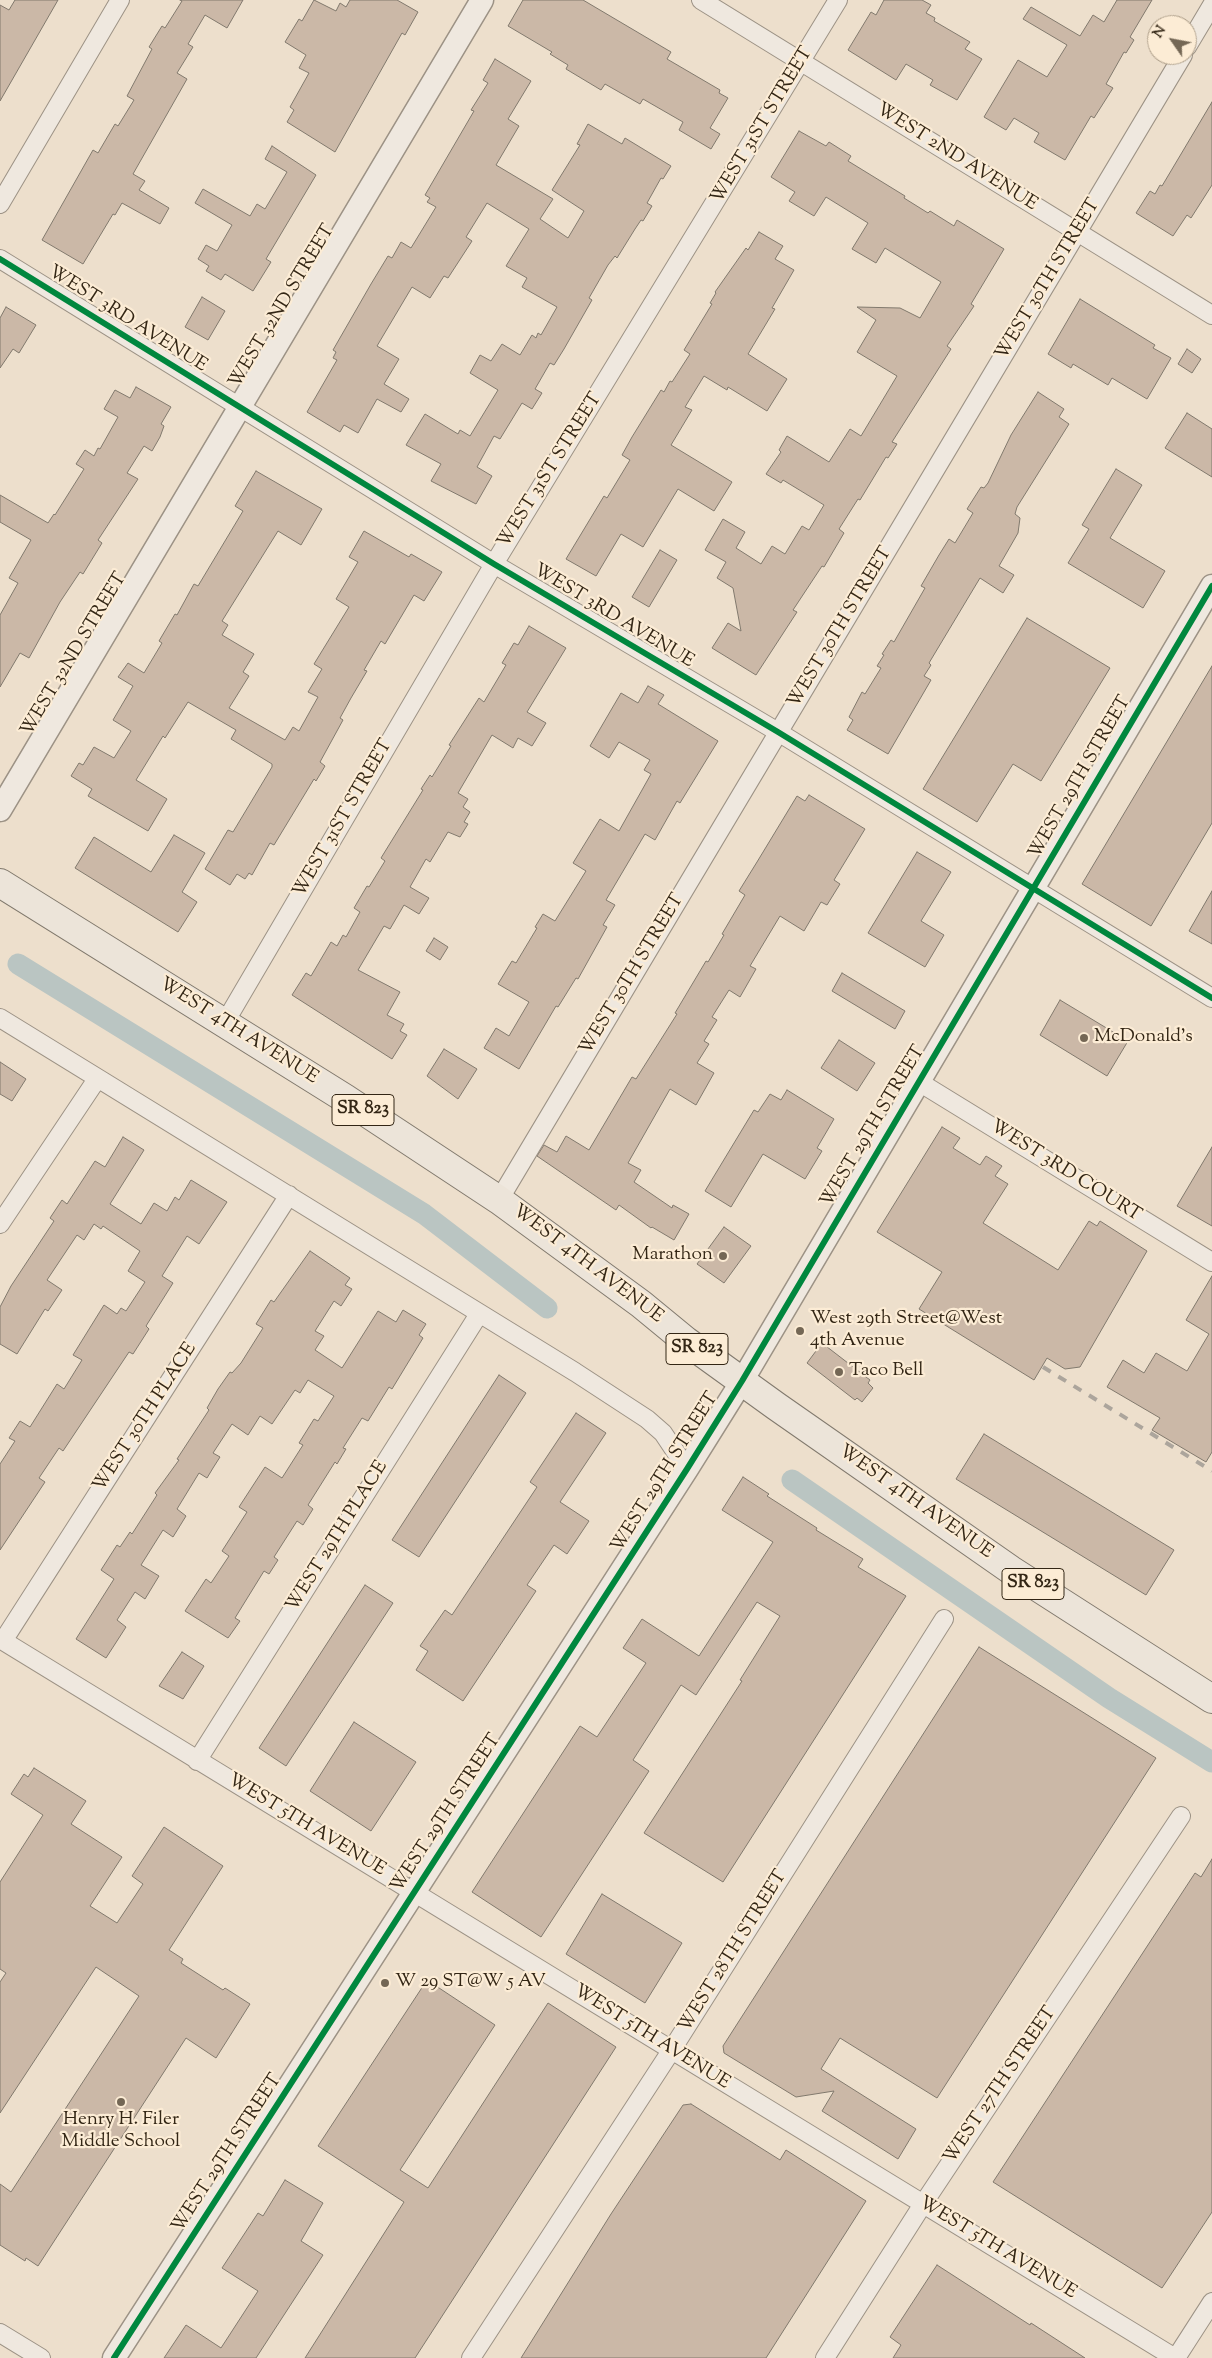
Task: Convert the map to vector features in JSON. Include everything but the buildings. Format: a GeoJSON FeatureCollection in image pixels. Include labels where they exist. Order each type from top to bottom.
{"type":"FeatureCollection","features":[{"type":"Feature","properties":{"kind":"main road","name":"WEST 4TH AVENUE"},"geometry":{"type":"LineString","coordinates":[[0,883],[346,1099],[499,1200],[742,1381],[1011,1570],[1212,1698]]}},
{"type":"Feature","properties":{"kind":"street"},"geometry":{"type":"LineString","coordinates":[[0,204],[120,0]]}},
{"type":"Feature","properties":{"kind":"street","name":"WEST 32ND STREET"},"geometry":{"type":"LineString","coordinates":[[0,810],[482,0]]}},
{"type":"Feature","properties":{"kind":"street","name":"WEST 2ND AVENUE"},"geometry":{"type":"LineString","coordinates":[[701,0],[1212,315]]}},
{"type":"Feature","properties":{"kind":"street","name":"WEST 31ST STREET"},"geometry":{"type":"LineString","coordinates":[[224,1024],[494,564],[838,0]]}},
{"type":"Feature","properties":{"kind":"street"},"geometry":{"type":"LineString","coordinates":[[1197,30],[1212,5]]}},
{"type":"Feature","properties":{"kind":"street","name":"WEST 30TH STREET"},"geometry":{"type":"LineString","coordinates":[[499,1200],[1176,65]]}},
{"type":"Feature","properties":{"kind":"street","name":"WEST 3RD AVENUE"},"geometry":{"type":"LineString","coordinates":[[0,259],[240,409],[494,564],[778,732],[1212,998]]}},
{"type":"Feature","properties":{"kind":"street","name":"WEST 29TH STREET"},"geometry":{"type":"LineString","coordinates":[[114,2358],[687,1470],[742,1381],[1212,586]]}},
{"type":"Feature","properties":{"kind":"street"},"geometry":{"type":"LineString","coordinates":[[0,1018],[575,1372],[658,1428],[687,1470]]}},
{"type":"Feature","properties":{"kind":"street"},"geometry":{"type":"LineString","coordinates":[[0,1224],[97,1079]]}},
{"type":"Feature","properties":{"kind":"street","name":"WEST 3RD COURT"},"geometry":{"type":"LineString","coordinates":[[919,1082],[1212,1262]]}},
{"type":"Feature","properties":{"kind":"street","name":"WEST 30TH PLACE"},"geometry":{"type":"LineString","coordinates":[[1,1640],[289,1195]]}},
{"type":"Feature","properties":{"kind":"street","name":"WEST 29TH PLACE"},"geometry":{"type":"LineString","coordinates":[[196,1761],[479,1314]]}},
{"type":"Feature","properties":{"kind":"street","name":"WEST 28TH STREET"},"geometry":{"type":"LineString","coordinates":[[471,2358],[671,2051],[944,1619]]}},
{"type":"Feature","properties":{"kind":"street","name":"WEST 5TH AVENUE"},"geometry":{"type":"LineString","coordinates":[[1,1640],[196,1761],[415,1892],[671,2051],[1176,2358]]}},
{"type":"Feature","properties":{"kind":"street","name":"WEST 27TH STREET"},"geometry":{"type":"LineString","coordinates":[[825,2358],[923,2204],[1181,1816]]}},
{"type":"Feature","properties":{"kind":"street"},"geometry":{"type":"LineString","coordinates":[[1176,2358],[1212,2302]]}},
{"type":"Feature","properties":{"kind":"street"},"geometry":{"type":"LineString","coordinates":[[0,2333],[41,2358]]}},
{"type":"Feature","properties":{"kind":"waterway"},"geometry":{"type":"LineString","coordinates":[[18,964],[424,1214],[547,1308]]}},
{"type":"Feature","properties":{"kind":"waterway"},"geometry":{"type":"LineString","coordinates":[[792,1480],[1109,1698],[1212,1762]]}},
{"type":"Feature","properties":{"kind":"railway"},"geometry":{"type":"LineString","coordinates":[[1043,1367],[1212,1471]]}},
{"type":"Feature","properties":{"kind":"cycle path"},"geometry":{"type":"LineString","coordinates":[[0,259],[494,564],[778,732],[1212,998]]}},
{"type":"Feature","properties":{"kind":"cycle path"},"geometry":{"type":"LineString","coordinates":[[114,2358],[742,1381],[1212,586]]}},
{"type":"Feature","properties":{"kind":"place","name":"McDonald's"},"geometry":{"type":"Point","coordinates":[1084,1038]}},
{"type":"Feature","properties":{"kind":"place","name":"Marathon"},"geometry":{"type":"Point","coordinates":[723,1256]}},
{"type":"Feature","properties":{"kind":"place","name":"West 29th Street@West 4th Avenue"},"geometry":{"type":"Point","coordinates":[800,1331]}},
{"type":"Feature","properties":{"kind":"place","name":"Taco Bell"},"geometry":{"type":"Point","coordinates":[839,1372]}},
{"type":"Feature","properties":{"kind":"place","name":"W 29 ST@W 5 AV"},"geometry":{"type":"Point","coordinates":[385,1983]}},
{"type":"Feature","properties":{"kind":"place","name":"Henry H. Filer Middle School"},"geometry":{"type":"Point","coordinates":[121,2102]}}]}
